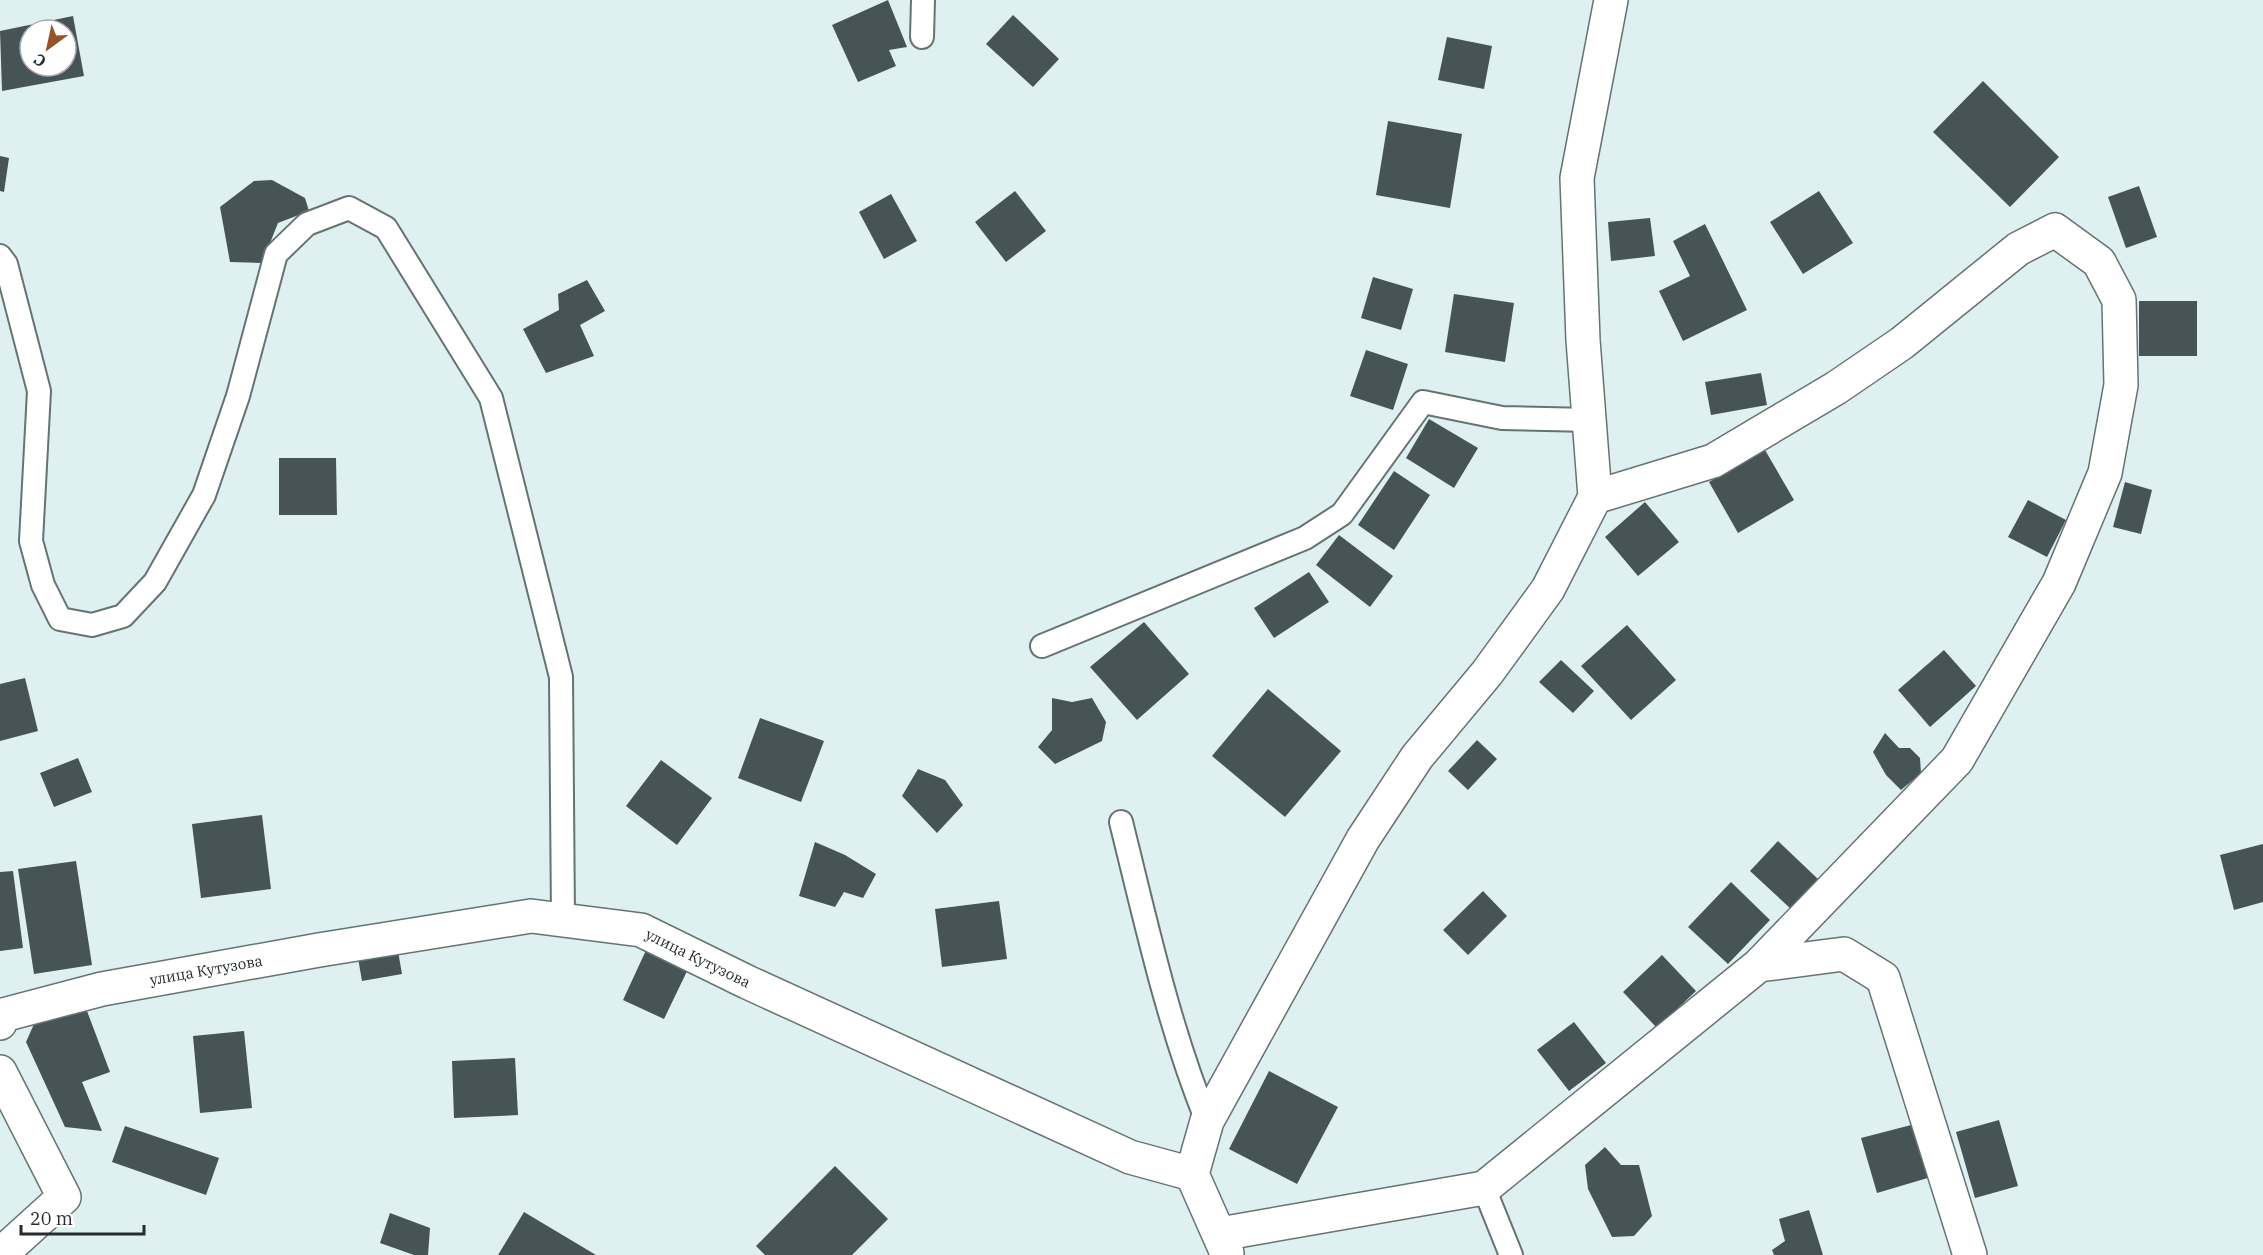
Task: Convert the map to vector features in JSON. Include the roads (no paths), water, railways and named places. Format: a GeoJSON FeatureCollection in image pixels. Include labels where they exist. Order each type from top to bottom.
{"type":"FeatureCollection","features":[{"type":"Feature","properties":{"kind":"street"},"geometry":{"type":"LineString","coordinates":[[1595,497],[1713,461],[1836,388],[1902,344],[2018,249],[2055,230],[2099,262],[2119,300],[2121,385],[2105,473],[2059,583],[1957,759],[1759,965],[1484,1188],[1224,1244],[1192,1174],[1207,1121],[1363,839],[1417,756],[1487,673],[1548,589],[1595,497],[1589,420],[1578,178],[1611,0]]}},
{"type":"Feature","properties":{"kind":"street","name":"улица Кутузова"},"geometry":{"type":"LineString","coordinates":[[0,1023],[3,1015],[114,987],[319,950],[531,916],[563,920],[641,930],[747,982],[1130,1157],[1192,1174]]}},
{"type":"Feature","properties":{"kind":"street"},"geometry":{"type":"LineString","coordinates":[[1759,965],[1844,954],[1882,978],[1970,1255]]}},
{"type":"Feature","properties":{"kind":"street"},"geometry":{"type":"LineString","coordinates":[[0,1072],[64,1197],[0,1255]]}},
{"type":"Feature","properties":{"kind":"lane"},"geometry":{"type":"LineString","coordinates":[[922,37],[923,0]]}},
{"type":"Feature","properties":{"kind":"lane"},"geometry":{"type":"LineString","coordinates":[[0,256],[6,264],[39,391],[31,541],[43,585],[60,619],[92,625],[123,616],[154,582],[204,495],[238,396],[276,254],[307,224],[349,208],[386,228],[491,398],[561,677],[563,920]]}},
{"type":"Feature","properties":{"kind":"lane"},"geometry":{"type":"LineString","coordinates":[[1042,646],[1305,538],[1341,514],[1423,402],[1502,418],[1589,420]]}},
{"type":"Feature","properties":{"kind":"lane"},"geometry":{"type":"LineString","coordinates":[[1121,822],[1153,953],[1192,1083],[1207,1121]]}},
{"type":"Feature","properties":{"kind":"lane"},"geometry":{"type":"LineString","coordinates":[[1484,1188],[1511,1255]]}}]}
